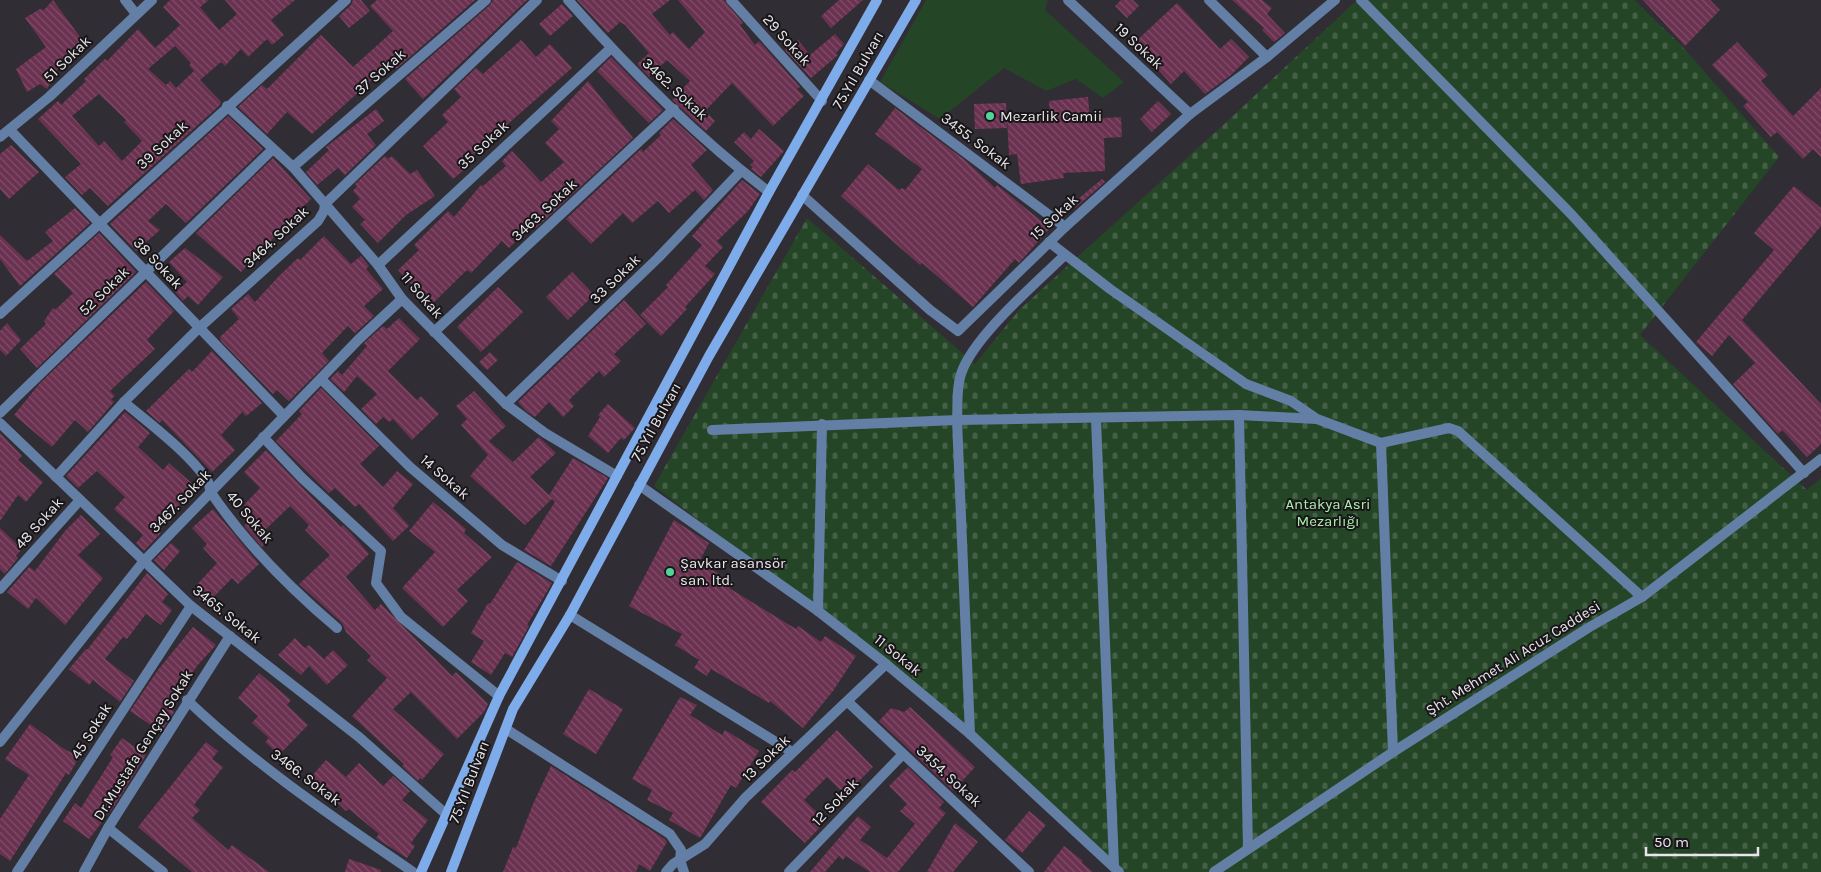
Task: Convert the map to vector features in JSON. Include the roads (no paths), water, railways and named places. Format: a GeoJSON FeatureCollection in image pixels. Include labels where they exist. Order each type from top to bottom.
{"type":"FeatureCollection","features":[{"type":"Feature","properties":{"kind":"main road","name":"75.Yıl Bulvarı"},"geometry":{"type":"LineString","coordinates":[[451,872],[513,709],[570,615],[709,356],[916,0]]}},
{"type":"Feature","properties":{"kind":"main road","name":"75.Yıl Bulvarı"},"geometry":{"type":"LineString","coordinates":[[421,872],[499,696],[769,192],[822,101],[875,1]]}},
{"type":"Feature","properties":{"kind":"street"},"geometry":{"type":"LineString","coordinates":[[125,0],[136,14]]}},
{"type":"Feature","properties":{"kind":"street","name":"51 Sokak"},"geometry":{"type":"LineString","coordinates":[[0,137],[49,97],[152,0]]}},
{"type":"Feature","properties":{"kind":"street","name":"39 Sokak"},"geometry":{"type":"LineString","coordinates":[[0,314],[346,0]]}},
{"type":"Feature","properties":{"kind":"street","name":"37 Sokak"},"geometry":{"type":"LineString","coordinates":[[293,167],[486,0]]}},
{"type":"Feature","properties":{"kind":"street","name":"3464. Sokak"},"geometry":{"type":"LineString","coordinates":[[56,477],[124,402],[199,328],[318,221],[324,211],[324,204],[537,0]]}},
{"type":"Feature","properties":{"kind":"street","name":"3462. Sokak"},"geometry":{"type":"LineString","coordinates":[[568,0],[610,49],[741,171],[769,192]]}},
{"type":"Feature","properties":{"kind":"street","name":"29 Sokak"},"geometry":{"type":"LineString","coordinates":[[731,0],[822,101]]}},
{"type":"Feature","properties":{"kind":"street","name":"19 Sokak"},"geometry":{"type":"LineString","coordinates":[[1068,0],[1190,114]]}},
{"type":"Feature","properties":{"kind":"street"},"geometry":{"type":"LineString","coordinates":[[1209,0],[1266,57]]}},
{"type":"Feature","properties":{"kind":"street"},"geometry":{"type":"LineString","coordinates":[[1361,0],[1572,215],[1804,473]]}},
{"type":"Feature","properties":{"kind":"street","name":"15 Sokak"},"geometry":{"type":"LineString","coordinates":[[802,195],[930,310],[958,331],[1065,227],[1190,114],[1266,57],[1333,1]]}},
{"type":"Feature","properties":{"kind":"street","name":"35 Sokak"},"geometry":{"type":"LineString","coordinates":[[378,265],[610,49]]}},
{"type":"Feature","properties":{"kind":"street","name":"3455. Sokak"},"geometry":{"type":"LineString","coordinates":[[869,80],[1065,227]]}},
{"type":"Feature","properties":{"kind":"street","name":"11 Sokak"},"geometry":{"type":"LineString","coordinates":[[227,106],[293,167],[378,265],[402,299],[506,404],[545,433],[617,476]]}},
{"type":"Feature","properties":{"kind":"street","name":"3463. Sokak"},"geometry":{"type":"LineString","coordinates":[[434,332],[674,109]]}},
{"type":"Feature","properties":{"kind":"street","name":"38 Sokak"},"geometry":{"type":"LineString","coordinates":[[10,130],[284,416]]}},
{"type":"Feature","properties":{"kind":"street","name":"52 Sokak"},"geometry":{"type":"LineString","coordinates":[[0,413],[273,149]]}},
{"type":"Feature","properties":{"kind":"street","name":"33 Sokak"},"geometry":{"type":"LineString","coordinates":[[506,404],[658,258],[741,171]]}},
{"type":"Feature","properties":{"kind":"street"},"geometry":{"type":"LineString","coordinates":[[1049,242],[1246,384],[1291,402],[1317,419],[1381,443],[1449,428],[1458,431],[1642,597]]}},
{"type":"Feature","properties":{"kind":"street"},"geometry":{"type":"LineString","coordinates":[[970,734],[957,420],[958,387],[961,374],[969,357],[999,319],[1065,255]]}},
{"type":"Feature","properties":{"kind":"street","name":"3467. Sokak"},"geometry":{"type":"LineString","coordinates":[[0,742],[143,562],[380,318],[402,299]]}},
{"type":"Feature","properties":{"kind":"street","name":"14 Sokak"},"geometry":{"type":"LineString","coordinates":[[321,379],[410,467],[502,545],[562,581]]}},
{"type":"Feature","properties":{"kind":"street","name":"40 Sokak"},"geometry":{"type":"LineString","coordinates":[[124,402],[167,438],[194,466],[209,482],[210,492],[238,529],[283,578],[337,628]]}},
{"type":"Feature","properties":{"kind":"street"},"geometry":{"type":"LineString","coordinates":[[712,430],[822,424],[957,420],[1096,420],[1239,415],[1317,419]]}},
{"type":"Feature","properties":{"kind":"street"},"geometry":{"type":"LineString","coordinates":[[1239,415],[1248,848]]}},
{"type":"Feature","properties":{"kind":"street"},"geometry":{"type":"LineString","coordinates":[[1096,420],[1117,869]]}},
{"type":"Feature","properties":{"kind":"street","name":"3465. Sokak"},"geometry":{"type":"LineString","coordinates":[[0,423],[143,562],[192,606],[359,737],[447,815]]}},
{"type":"Feature","properties":{"kind":"street"},"geometry":{"type":"LineString","coordinates":[[818,611],[822,424]]}},
{"type":"Feature","properties":{"kind":"street"},"geometry":{"type":"LineString","coordinates":[[263,437],[302,478],[381,552],[376,583],[402,616],[499,696]]}},
{"type":"Feature","properties":{"kind":"street"},"geometry":{"type":"LineString","coordinates":[[1381,443],[1393,752]]}},
{"type":"Feature","properties":{"kind":"street","name":"Şht. Mehmet Ali Acuz Caddesi"},"geometry":{"type":"LineString","coordinates":[[1214,872],[1393,752],[1588,628],[1642,597],[1821,459]]}},
{"type":"Feature","properties":{"kind":"street","name":"11 Sokak"},"geometry":{"type":"LineString","coordinates":[[639,485],[818,611],[886,664],[970,734],[1117,869]]}},
{"type":"Feature","properties":{"kind":"street","name":"48 Sokak"},"geometry":{"type":"LineString","coordinates":[[0,589],[80,500]]}},
{"type":"Feature","properties":{"kind":"street"},"geometry":{"type":"LineString","coordinates":[[0,571],[9,579]]}},
{"type":"Feature","properties":{"kind":"street","name":"45 Sokak"},"geometry":{"type":"LineString","coordinates":[[17,872],[192,606]]}},
{"type":"Feature","properties":{"kind":"street"},"geometry":{"type":"LineString","coordinates":[[570,615],[792,752]]}},
{"type":"Feature","properties":{"kind":"street","name":"Dr.Mustafa Gençay Sokak"},"geometry":{"type":"LineString","coordinates":[[84,872],[108,828],[187,700],[230,636]]}},
{"type":"Feature","properties":{"kind":"street","name":"13 Sokak"},"geometry":{"type":"LineString","coordinates":[[666,872],[680,860],[705,844],[746,797],[886,664]]}},
{"type":"Feature","properties":{"kind":"street","name":"3466. Sokak"},"geometry":{"type":"LineString","coordinates":[[187,700],[232,740],[342,823],[413,872]]}},
{"type":"Feature","properties":{"kind":"street","name":"3454. Sokak"},"geometry":{"type":"LineString","coordinates":[[848,702],[1029,872]]}},
{"type":"Feature","properties":{"kind":"street"},"geometry":{"type":"LineString","coordinates":[[506,730],[670,834],[681,850],[680,860],[684,872]]}},
{"type":"Feature","properties":{"kind":"street","name":"12 Sokak"},"geometry":{"type":"LineString","coordinates":[[789,872],[903,754]]}},
{"type":"Feature","properties":{"kind":"street"},"geometry":{"type":"LineString","coordinates":[[108,828],[163,872]]}},
{"type":"Feature","properties":{"kind":"place","name":"Mezarlik Camii"},"geometry":{"type":"Point","coordinates":[990,116]}},
{"type":"Feature","properties":{"kind":"place","name":"Şavkar asansör san. ltd."},"geometry":{"type":"Point","coordinates":[670,572]}},
{"type":"Feature","properties":{"kind":"park label","name":"Antakya Asri Mezarlığı"},"geometry":{"type":"Point","coordinates":[1328,512]}}]}
